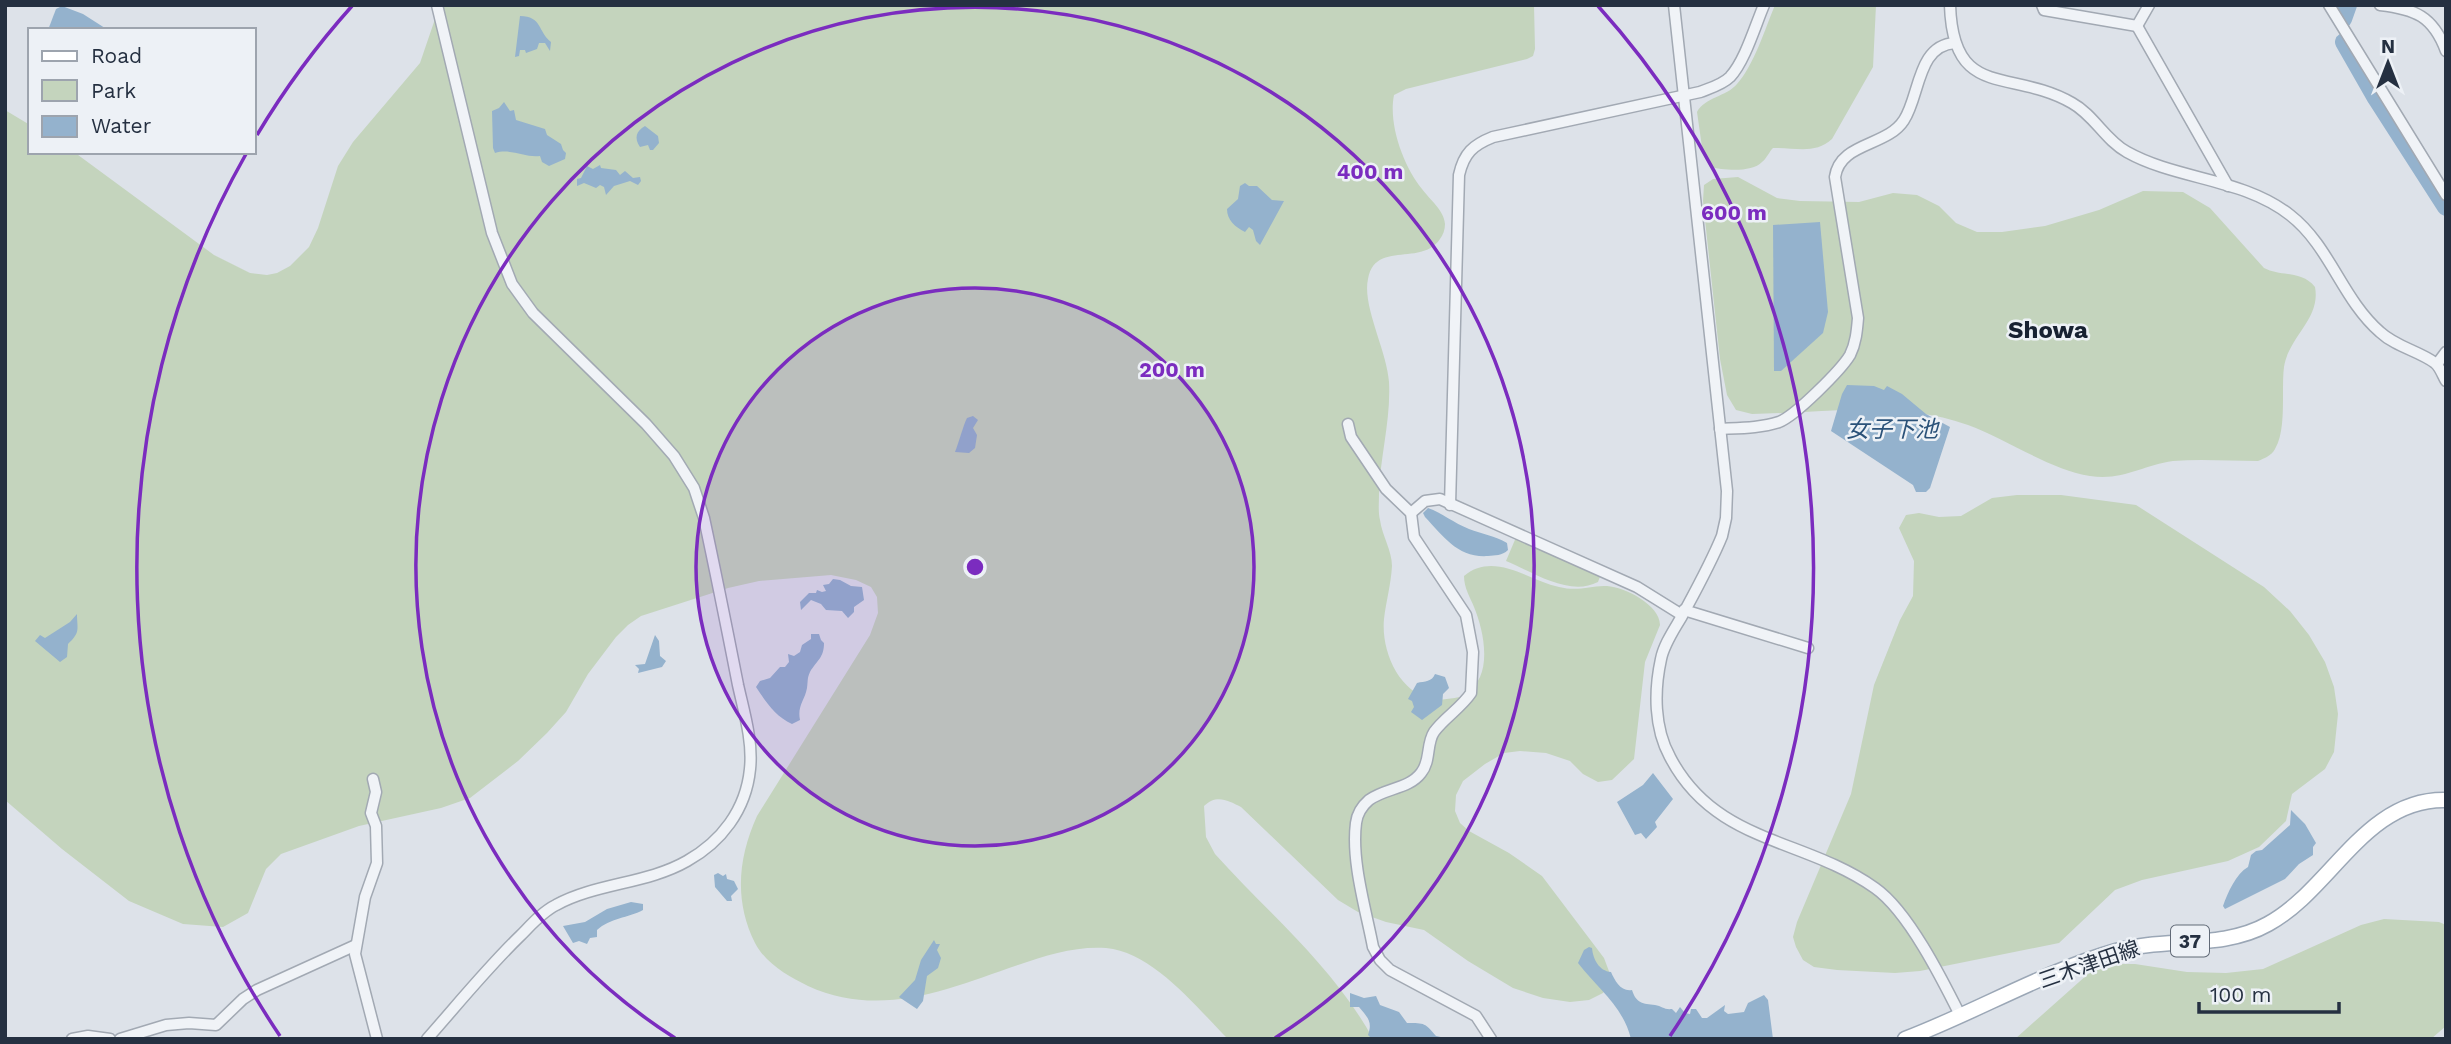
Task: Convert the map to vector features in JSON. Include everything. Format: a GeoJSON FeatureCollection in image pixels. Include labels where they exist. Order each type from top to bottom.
{"type":"FeatureCollection","features":[{"type":"Feature","properties":{"kind":"main road","name":"三木津田線"},"geometry":{"type":"LineString","coordinates":[[1905,1039],[2091,959],[2144,944],[2228,938],[2256,930],[2284,914],[2301,900],[2385,818],[2422,800],[2446,800]]}},
{"type":"Feature","properties":{"kind":"street"},"geometry":{"type":"LineString","coordinates":[[427,1039],[506,950],[554,906],[579,894],[683,864],[707,849],[725,832],[737,810],[750,768],[747,722],[704,518],[694,488],[674,456],[646,424],[533,313],[512,284],[492,233],[437,5]]}},
{"type":"Feature","properties":{"kind":"street"},"geometry":{"type":"LineString","coordinates":[[1674,5],[1727,491],[1722,536],[1661,657],[1656,692],[1657,719],[1664,746],[1678,773],[1699,800],[1722,817],[1859,877],[1889,898],[1904,916],[1960,1015]]}},
{"type":"Feature","properties":{"kind":"street"},"geometry":{"type":"LineString","coordinates":[[1450,505],[1459,175],[1468,152],[1477,143],[1493,137],[1709,88],[1729,78],[1737,67],[1764,5]]}},
{"type":"Feature","properties":{"kind":"street"},"geometry":{"type":"LineString","coordinates":[[1950,5],[1955,43],[1959,54],[1970,68],[1984,75],[2053,94],[2072,103],[2088,114],[2124,151],[2140,159],[2228,186],[2270,202],[2289,214],[2323,250],[2361,313],[2381,334],[2437,364],[2446,381]]}},
{"type":"Feature","properties":{"kind":"street"},"geometry":{"type":"LineString","coordinates":[[2042,5],[2044,10],[2137,26]]}},
{"type":"Feature","properties":{"kind":"street"},"geometry":{"type":"LineString","coordinates":[[2137,26],[2149,5]]}},
{"type":"Feature","properties":{"kind":"street"},"geometry":{"type":"LineString","coordinates":[[2329,5],[2446,195]]}},
{"type":"Feature","properties":{"kind":"street"},"geometry":{"type":"LineString","coordinates":[[2380,5],[2406,8],[2426,18],[2440,36],[2446,51]]}},
{"type":"Feature","properties":{"kind":"street"},"geometry":{"type":"LineString","coordinates":[[2137,26],[2228,186]]}},
{"type":"Feature","properties":{"kind":"street"},"geometry":{"type":"LineString","coordinates":[[1720,429],[1765,426],[1783,421],[1798,410],[1849,356],[1856,338],[1858,317],[1835,177],[1836,169],[1841,160],[1849,154],[1895,131],[1903,122],[1931,55],[1945,43],[1955,43]]}},
{"type":"Feature","properties":{"kind":"street"},"geometry":{"type":"LineString","coordinates":[[2437,364],[2446,352]]}},
{"type":"Feature","properties":{"kind":"street"},"geometry":{"type":"LineString","coordinates":[[1348,424],[1351,438],[1387,489],[1411,513],[1414,537],[1466,615],[1473,652],[1471,693],[1433,734],[1427,763],[1422,772],[1412,782],[1370,800],[1361,809],[1356,823],[1360,880],[1373,947],[1390,970],[1476,1016],[1491,1039]]}},
{"type":"Feature","properties":{"kind":"street"},"geometry":{"type":"LineString","coordinates":[[1411,513],[1425,500],[1440,499],[1637,587],[1683,613],[1808,648]]}},
{"type":"Feature","properties":{"kind":"street"},"geometry":{"type":"LineString","coordinates":[[373,779],[376,792],[371,813],[377,832],[377,863],[365,897],[355,954],[377,1039]]}},
{"type":"Feature","properties":{"kind":"street"},"geometry":{"type":"LineString","coordinates":[[120,1039],[166,1025],[216,1025],[243,999],[257,990],[356,945]]}},
{"type":"Feature","properties":{"kind":"street"},"geometry":{"type":"LineString","coordinates":[[72,1039],[89,1036],[110,1039]]}},
{"type":"Feature","properties":{"kind":"green space"},"geometry":{"type":"Polygon","coordinates":[[[435,5],[1534,5],[1533,56],[1406,89],[1394,95],[1395,132],[1404,158],[1415,180],[1439,210],[1445,224],[1442,236],[1432,247],[1422,252],[1380,260],[1372,267],[1368,279],[1368,302],[1389,382],[1379,504],[1381,526],[1392,566],[1384,631],[1389,656],[1401,679],[1420,695],[1432,699],[1446,699],[1469,695],[1483,669],[1482,632],[1464,580],[1464,576],[1475,569],[1499,567],[1566,588],[1614,587],[1640,598],[1654,611],[1660,625],[1645,662],[1634,759],[1612,780],[1598,782],[1583,774],[1570,761],[1546,753],[1520,751],[1504,753],[1485,764],[1463,781],[1456,795],[1455,811],[1460,823],[1542,876],[1604,958],[1610,974],[1608,986],[1603,993],[1589,1000],[1570,1002],[1543,998],[1513,988],[1424,930],[1386,922],[1358,912],[1338,900],[1241,807],[1218,799],[1204,806],[1206,837],[1215,854],[1320,965],[1357,1013],[1373,1039],[1228,1039],[1188,997],[1157,970],[1140,959],[1106,948],[1062,952],[940,991],[888,1000],[835,996],[785,974],[760,950],[748,927],[741,895],[742,864],[757,816],[870,635],[878,613],[877,597],[871,587],[856,580],[831,575],[759,581],[728,588],[641,616],[616,637],[588,674],[566,712],[547,733],[518,761],[470,798],[441,808],[359,826],[281,854],[266,869],[248,913],[223,927],[183,924],[129,901],[62,849],[5,800],[5,110],[28,124],[28,154],[77,154],[214,255],[250,273],[277,273],[290,266],[309,247],[338,166],[353,142],[420,63],[434,22],[435,5]]]}},
{"type":"Feature","properties":{"kind":"green space"},"geometry":{"type":"Polygon","coordinates":[[[1775,5],[1876,5],[1873,67],[1832,139],[1825,144],[1811,149],[1773,148],[1764,160],[1751,168],[1730,170],[1710,167],[1703,154],[1697,112],[1705,103],[1727,92],[1743,76],[1759,46],[1775,5]]]}},
{"type":"Feature","properties":{"kind":"green space"},"geometry":{"type":"Polygon","coordinates":[[[1738,177],[1777,198],[1800,201],[1859,202],[1893,193],[1917,195],[1939,206],[1956,223],[1977,232],[2002,232],[2045,226],[2099,210],[2143,191],[2183,192],[2210,208],[2264,268],[2304,278],[2315,287],[2313,309],[2287,356],[2284,367],[2279,441],[2270,455],[2258,461],[2173,461],[2123,475],[2102,477],[2075,473],[1983,431],[1942,417],[1888,410],[1752,414],[1736,410],[1727,395],[1720,359],[1703,201],[1704,185],[1713,179],[1738,177]]]}},
{"type":"Feature","properties":{"kind":"green space"},"geometry":{"type":"Polygon","coordinates":[[[2061,495],[2136,505],[2264,587],[2290,611],[2325,662],[2334,687],[2338,714],[2334,752],[2325,769],[2292,794],[2286,821],[2259,847],[2228,861],[2142,880],[2115,890],[2059,943],[1920,971],[1895,973],[1814,967],[1803,960],[1796,947],[1793,937],[1797,922],[1851,794],[1874,685],[1900,620],[1913,596],[1914,561],[1899,528],[1906,515],[1919,513],[1939,517],[1961,516],[1992,498],[2061,495]]]}},
{"type":"Feature","properties":{"kind":"green space"},"geometry":{"type":"Polygon","coordinates":[[[1517,535],[1602,571],[1598,582],[1587,586],[1563,585],[1506,561],[1517,535]]]}},
{"type":"Feature","properties":{"kind":"green space"},"geometry":{"type":"Polygon","coordinates":[[[2384,919],[2439,922],[2446,925],[2446,1026],[2431,1039],[2015,1039],[2088,974],[2111,964],[2135,964],[2187,972],[2226,973],[2263,969],[2361,925],[2384,919]]]}},
{"type":"Feature","properties":{"kind":"water"},"geometry":{"type":"Polygon","coordinates":[[[62,6],[83,14],[105,28],[49,28],[56,9],[62,6]]]}},
{"type":"Feature","properties":{"kind":"water"},"geometry":{"type":"Polygon","coordinates":[[[520,16],[536,22],[551,42],[550,51],[545,43],[539,43],[537,49],[526,53],[525,50],[520,50],[519,56],[515,57],[520,16]]]}},
{"type":"Feature","properties":{"kind":"water"},"geometry":{"type":"Polygon","coordinates":[[[504,102],[510,111],[514,110],[516,120],[545,129],[547,135],[561,144],[566,153],[565,159],[549,166],[542,162],[540,156],[495,153],[492,111],[504,102]]]}},
{"type":"Feature","properties":{"kind":"water"},"geometry":{"type":"Polygon","coordinates":[[[645,126],[658,136],[659,143],[653,150],[650,150],[648,145],[640,147],[637,141],[638,132],[645,126]]]}},
{"type":"Feature","properties":{"kind":"water"},"geometry":{"type":"Polygon","coordinates":[[[600,165],[601,168],[616,170],[620,175],[625,171],[633,178],[640,177],[641,181],[638,185],[630,181],[614,186],[606,195],[604,187],[600,185],[596,188],[584,183],[577,186],[577,179],[581,178],[587,166],[593,169],[600,165]]]}},
{"type":"Feature","properties":{"kind":"water"},"geometry":{"type":"Polygon","coordinates":[[[1245,183],[1257,186],[1272,200],[1284,201],[1260,245],[1253,230],[1249,227],[1245,232],[1238,228],[1227,213],[1227,209],[1238,199],[1240,186],[1245,183]]]}},
{"type":"Feature","properties":{"kind":"water"},"geometry":{"type":"Polygon","coordinates":[[[1820,222],[1828,312],[1823,333],[1781,371],[1774,371],[1773,225],[1820,222]]]}},
{"type":"Feature","properties":{"kind":"water","name":"女子下池"},"geometry":{"type":"Polygon","coordinates":[[[1847,385],[1874,386],[1884,390],[1887,386],[1902,394],[1926,414],[1950,427],[1930,488],[1926,492],[1916,492],[1913,485],[1831,431],[1847,385]]]}},
{"type":"Feature","properties":{"kind":"water"},"geometry":{"type":"Polygon","coordinates":[[[973,416],[978,420],[973,428],[977,435],[975,448],[969,453],[955,452],[967,418],[973,416]]]}},
{"type":"Feature","properties":{"kind":"water"},"geometry":{"type":"Polygon","coordinates":[[[1428,508],[1469,529],[1507,543],[1508,550],[1501,554],[1477,556],[1460,550],[1445,539],[1425,517],[1423,513],[1428,508]]]}},
{"type":"Feature","properties":{"kind":"water"},"geometry":{"type":"Polygon","coordinates":[[[833,579],[862,587],[864,600],[854,607],[854,612],[848,618],[842,611],[826,610],[821,604],[811,600],[801,610],[800,602],[809,593],[826,591],[823,585],[829,584],[833,579]]]}},
{"type":"Feature","properties":{"kind":"water"},"geometry":{"type":"Polygon","coordinates":[[[77,614],[77,633],[68,644],[67,657],[60,662],[35,641],[40,635],[45,638],[70,622],[77,614]]]}},
{"type":"Feature","properties":{"kind":"water"},"geometry":{"type":"Polygon","coordinates":[[[811,634],[819,634],[824,648],[809,674],[800,720],[792,724],[776,713],[756,687],[780,667],[785,667],[789,662],[788,654],[794,656],[800,652],[802,645],[811,639],[811,634]]]}},
{"type":"Feature","properties":{"kind":"water"},"geometry":{"type":"Polygon","coordinates":[[[655,635],[659,641],[660,656],[666,661],[662,667],[638,673],[639,669],[635,665],[645,664],[655,635]]]}},
{"type":"Feature","properties":{"kind":"water"},"geometry":{"type":"Polygon","coordinates":[[[1435,674],[1445,677],[1449,688],[1443,694],[1442,705],[1422,720],[1411,712],[1414,707],[1408,699],[1417,683],[1430,680],[1435,674]]]}},
{"type":"Feature","properties":{"kind":"water"},"geometry":{"type":"Polygon","coordinates":[[[1653,773],[1673,799],[1655,822],[1657,827],[1646,839],[1641,833],[1635,835],[1617,802],[1643,785],[1653,773]]]}},
{"type":"Feature","properties":{"kind":"water"},"geometry":{"type":"Polygon","coordinates":[[[2291,810],[2305,824],[2316,843],[2313,855],[2299,864],[2285,879],[2225,909],[2223,906],[2230,889],[2248,867],[2251,855],[2262,850],[2290,825],[2291,810]]]}},
{"type":"Feature","properties":{"kind":"water"},"geometry":{"type":"Polygon","coordinates":[[[718,873],[723,876],[726,874],[727,879],[734,881],[738,889],[731,896],[732,901],[727,901],[715,887],[714,875],[718,873]]]}},
{"type":"Feature","properties":{"kind":"water"},"geometry":{"type":"Polygon","coordinates":[[[631,902],[643,904],[643,910],[602,926],[597,930],[597,937],[590,938],[587,944],[579,941],[573,943],[563,926],[585,922],[607,909],[631,902]]]}},
{"type":"Feature","properties":{"kind":"water"},"geometry":{"type":"Polygon","coordinates":[[[934,940],[936,944],[940,944],[937,950],[941,958],[938,968],[927,976],[923,1001],[917,1009],[899,997],[915,980],[921,960],[934,940]]]}},
{"type":"Feature","properties":{"kind":"water"},"geometry":{"type":"Polygon","coordinates":[[[1592,948],[1600,967],[1611,972],[1622,988],[1632,990],[1638,1000],[1644,1003],[1672,1009],[1676,1013],[1680,1007],[1690,1014],[1691,1009],[1696,1009],[1702,1018],[1707,1018],[1725,1005],[1724,1011],[1728,1014],[1744,1012],[1748,1003],[1764,995],[1768,1000],[1773,1039],[1631,1039],[1616,1007],[1578,963],[1584,950],[1592,948]]]}},
{"type":"Feature","properties":{"kind":"water"},"geometry":{"type":"Polygon","coordinates":[[[1350,993],[1364,998],[1376,996],[1380,1005],[1399,1012],[1407,1023],[1424,1025],[1436,1036],[1450,1039],[1372,1039],[1368,1035],[1370,1026],[1367,1017],[1359,1007],[1350,1007],[1350,993]]]}},
{"type":"Feature","properties":{"kind":"waterway"},"geometry":{"type":"LineString","coordinates":[[2343,19],[2348,5]]}},
{"type":"Feature","properties":{"kind":"waterway"},"geometry":{"type":"LineString","coordinates":[[2344,42],[2376,98],[2446,207]]}},
{"type":"Feature","properties":{"kind":"district","name":"Showa"},"geometry":{"type":"Point","coordinates":[2048,330]}}]}
